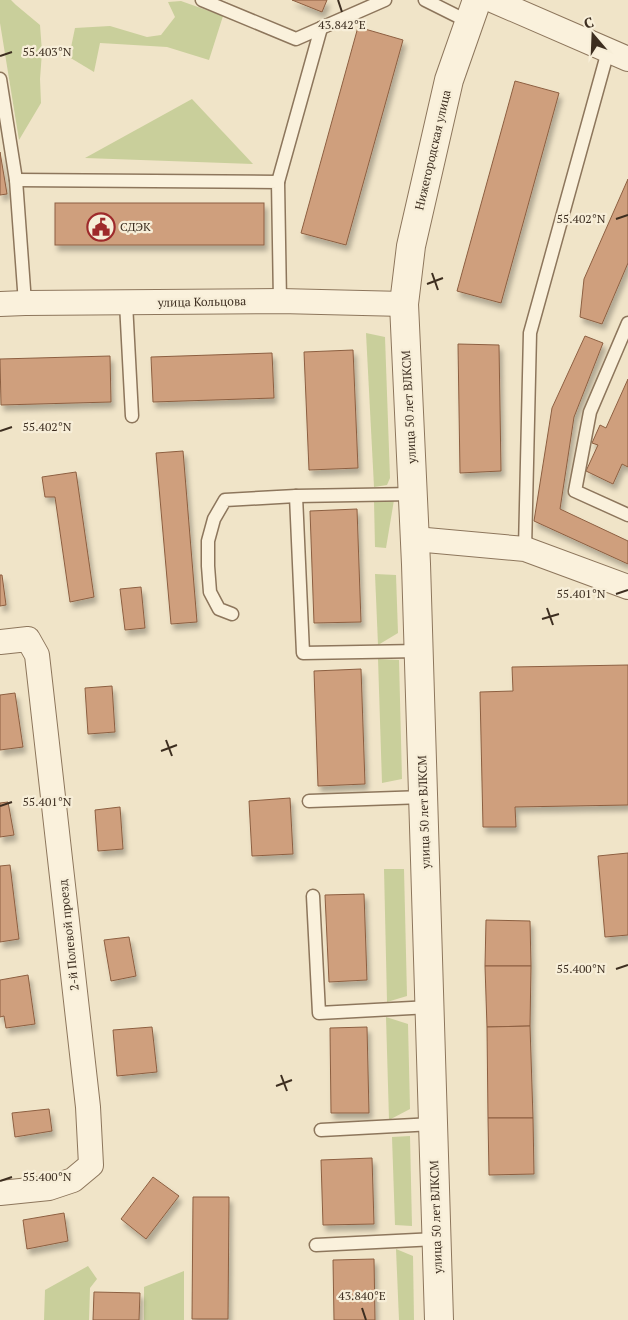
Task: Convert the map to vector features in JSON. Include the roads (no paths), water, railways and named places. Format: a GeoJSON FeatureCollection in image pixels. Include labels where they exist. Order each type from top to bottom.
{"type":"FeatureCollection","features":[{"type":"Feature","properties":{"kind":"street"},"geometry":{"type":"LineString","coordinates":[[492,0],[618,55]]}},
{"type":"Feature","properties":{"kind":"street","name":"Нижегородская улица"},"geometry":{"type":"LineString","coordinates":[[404,304],[411,246],[447,89],[473,11]]}},
{"type":"Feature","properties":{"kind":"street","name":"улица Кольцова"},"geometry":{"type":"LineString","coordinates":[[0,304],[25,302],[280,301],[404,304]]}},
{"type":"Feature","properties":{"kind":"street","name":"улица 50 лет ВЛКСМ"},"geometry":{"type":"LineString","coordinates":[[404,304],[419,650],[439,1320]]}},
{"type":"Feature","properties":{"kind":"street"},"geometry":{"type":"LineString","coordinates":[[415,539],[525,549],[628,587]]}},
{"type":"Feature","properties":{"kind":"street","name":"2-й Полевой проезд"},"geometry":{"type":"LineString","coordinates":[[0,642],[28,639],[37,655],[87,1097],[91,1165],[73,1180],[48,1188],[0,1193]]}},
{"type":"Feature","properties":{"kind":"lane"},"geometry":{"type":"LineString","coordinates":[[202,0],[296,39],[386,0]]}},
{"type":"Feature","properties":{"kind":"lane"},"geometry":{"type":"LineString","coordinates":[[425,0],[473,11]]}},
{"type":"Feature","properties":{"kind":"lane"},"geometry":{"type":"LineString","coordinates":[[280,301],[278,182],[321,28]]}},
{"type":"Feature","properties":{"kind":"lane"},"geometry":{"type":"LineString","coordinates":[[525,549],[530,333],[618,55]]}},
{"type":"Feature","properties":{"kind":"lane"},"geometry":{"type":"LineString","coordinates":[[0,80],[16,180],[25,302]]}},
{"type":"Feature","properties":{"kind":"lane"},"geometry":{"type":"LineString","coordinates":[[16,180],[278,182]]}},
{"type":"Feature","properties":{"kind":"lane"},"geometry":{"type":"LineString","coordinates":[[126,303],[132,416]]}},
{"type":"Feature","properties":{"kind":"lane"},"geometry":{"type":"LineString","coordinates":[[628,323],[590,412],[575,491],[628,515]]}},
{"type":"Feature","properties":{"kind":"lane"},"geometry":{"type":"LineString","coordinates":[[232,614],[219,609],[210,592],[208,566],[208,541],[214,519],[225,500],[296,496],[413,494]]}},
{"type":"Feature","properties":{"kind":"lane"},"geometry":{"type":"LineString","coordinates":[[296,496],[303,653],[419,650]]}},
{"type":"Feature","properties":{"kind":"lane"},"geometry":{"type":"LineString","coordinates":[[309,801],[424,797]]}},
{"type":"Feature","properties":{"kind":"lane"},"geometry":{"type":"LineString","coordinates":[[313,896],[319,1013],[430,1007]]}},
{"type":"Feature","properties":{"kind":"lane"},"geometry":{"type":"LineString","coordinates":[[321,1130],[433,1124]]}},
{"type":"Feature","properties":{"kind":"lane"},"geometry":{"type":"LineString","coordinates":[[316,1245],[436,1239]]}},
{"type":"Feature","properties":{"kind":"place","name":"СДЭК"},"geometry":{"type":"Point","coordinates":[101,227]}}]}
